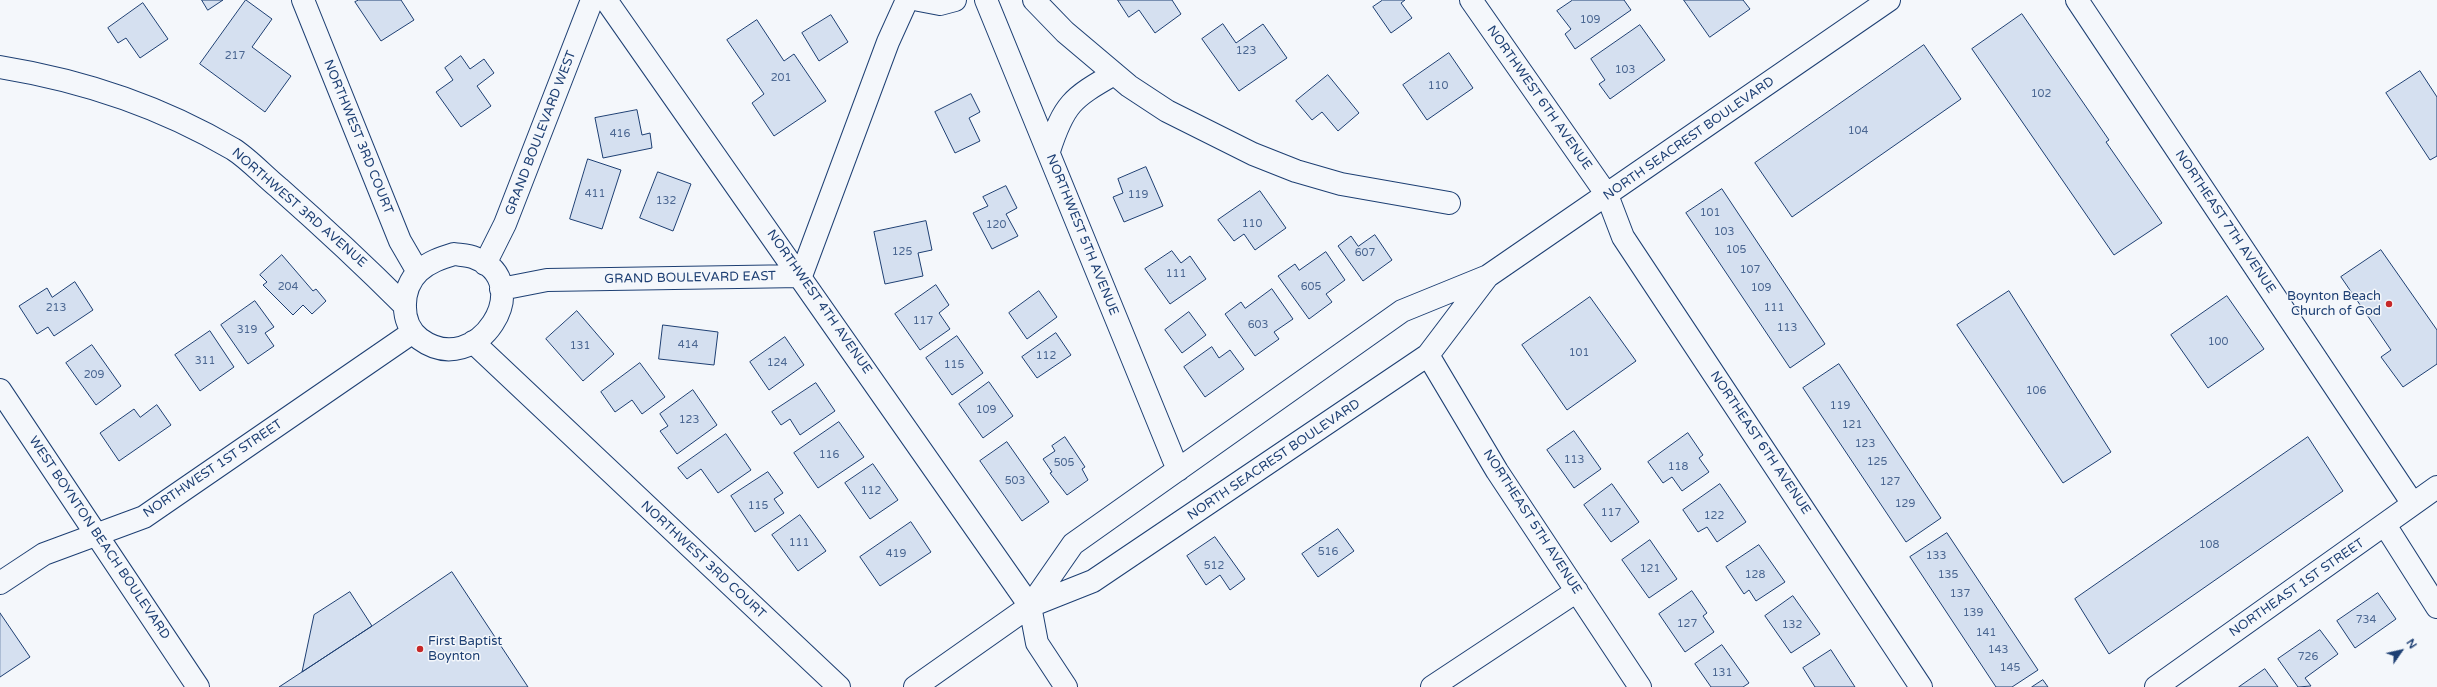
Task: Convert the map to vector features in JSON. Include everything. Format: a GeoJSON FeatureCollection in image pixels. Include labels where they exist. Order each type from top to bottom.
{"type":"FeatureCollection","features":[{"type":"Feature","properties":{"kind":"street","name":"NORTHWEST 3RD COURT"},"geometry":{"type":"LineString","coordinates":[[303,0],[400,241],[418,272]]}},
{"type":"Feature","properties":{"kind":"street","name":"GRAND BOULEVARD WEST"},"geometry":{"type":"LineString","coordinates":[[485,264],[505,224],[592,0]]}},
{"type":"Feature","properties":{"kind":"street","name":"NORTHWEST 4TH AVENUE"},"geometry":{"type":"LineString","coordinates":[[606,0],[801,276],[1030,606]]}},
{"type":"Feature","properties":{"kind":"street"},"geometry":{"type":"LineString","coordinates":[[801,276],[888,42],[907,0]]}},
{"type":"Feature","properties":{"kind":"street"},"geometry":{"type":"LineString","coordinates":[[919,0],[940,4],[955,0]]}},
{"type":"Feature","properties":{"kind":"street","name":"NORTHWEST 5TH AVENUE"},"geometry":{"type":"LineString","coordinates":[[986,0],[1049,151],[1178,470]]}},
{"type":"Feature","properties":{"kind":"street"},"geometry":{"type":"LineString","coordinates":[[1034,0],[1065,32],[1114,74],[1167,111],[1260,157],[1296,171],[1341,184],[1449,203]]}},
{"type":"Feature","properties":{"kind":"street","name":"NORTHWEST 6TH AVENUE"},"geometry":{"type":"LineString","coordinates":[[1471,0],[1607,195]]}},
{"type":"Feature","properties":{"kind":"street","name":"NORTH SEACREST BOULEVARD"},"geometry":{"type":"LineString","coordinates":[[1030,606],[1073,544],[1402,311],[1488,276],[1889,0]]}},
{"type":"Feature","properties":{"kind":"street","name":"NORTHEAST 7TH AVENUE"},"geometry":{"type":"LineString","coordinates":[[2077,0],[2413,504]]}},
{"type":"Feature","properties":{"kind":"street","name":"NORTHWEST 3RD AVENUE"},"geometry":{"type":"LineString","coordinates":[[0,67],[80,84],[125,99],[192,128],[234,150],[347,248],[405,306]]}},
{"type":"Feature","properties":{"kind":"street"},"geometry":{"type":"LineString","coordinates":[[1049,151],[1057,125],[1068,106],[1087,89],[1114,74]]}},
{"type":"Feature","properties":{"kind":"street","name":"NORTHEAST 6TH AVENUE"},"geometry":{"type":"LineString","coordinates":[[1607,195],[1623,237],[1921,687]]}},
{"type":"Feature","properties":{"kind":"street"},"geometry":{"type":"LineString","coordinates":[[454,254],[475,257],[485,264],[490,267],[500,283],[501,289],[501,306],[497,318],[489,330],[473,342],[453,348],[439,348],[418,338],[413,332],[404,313],[406,294],[418,272],[435,259],[454,254]]}},
{"type":"Feature","properties":{"kind":"street","name":"GRAND BOULEVARD EAST"},"geometry":{"type":"LineString","coordinates":[[501,289],[547,280],[801,276]]}},
{"type":"Feature","properties":{"kind":"street","name":"NORTH SEACREST BOULEVARD"},"geometry":{"type":"LineString","coordinates":[[915,687],[1030,606],[1093,581],[1428,355],[1488,276]]}},
{"type":"Feature","properties":{"kind":"street","name":"NORTHWEST 1ST STREET"},"geometry":{"type":"LineString","coordinates":[[0,583],[44,554],[144,517],[413,332]]}},
{"type":"Feature","properties":{"kind":"street","name":"NORTHWEST 3RD COURT"},"geometry":{"type":"LineString","coordinates":[[473,342],[838,687]]}},
{"type":"Feature","properties":{"kind":"street","name":"NORTHEAST 5TH AVENUE"},"geometry":{"type":"LineString","coordinates":[[1428,355],[1497,471],[1640,687]]}},
{"type":"Feature","properties":{"kind":"street","name":"WEST BOYNTON BEACH BOULEVARD"},"geometry":{"type":"LineString","coordinates":[[0,390],[198,687]]}},
{"type":"Feature","properties":{"kind":"street","name":"NORTHEAST 1ST STREET"},"geometry":{"type":"LineString","coordinates":[[2156,687],[2385,526],[2437,487]]}},
{"type":"Feature","properties":{"kind":"street"},"geometry":{"type":"LineString","coordinates":[[2385,526],[2437,607]]}},
{"type":"Feature","properties":{"kind":"street"},"geometry":{"type":"LineString","coordinates":[[1432,687],[1576,591]]}},
{"type":"Feature","properties":{"kind":"street"},"geometry":{"type":"LineString","coordinates":[[1030,606],[1037,643],[1066,687]]}},
{"type":"Feature","properties":{"kind":"building"},"geometry":{"type":"Polygon","coordinates":[[[202,0],[223,0],[208,10],[202,0]]]}},
{"type":"Feature","properties":{"kind":"building"},"geometry":{"type":"Polygon","coordinates":[[[246,0],[272,19],[252,47],[291,76],[265,112],[200,64],[246,0]]]}},
{"type":"Feature","properties":{"kind":"building"},"geometry":{"type":"Polygon","coordinates":[[[359,0],[401,0],[414,20],[381,41],[355,2],[359,0]]]}},
{"type":"Feature","properties":{"kind":"building"},"geometry":{"type":"Polygon","coordinates":[[[1118,0],[1172,0],[1181,14],[1155,33],[1139,10],[1129,17],[1118,0]]]}},
{"type":"Feature","properties":{"kind":"building"},"geometry":{"type":"Polygon","coordinates":[[[1383,0],[1405,0],[1401,3],[1412,18],[1391,33],[1373,7],[1383,0]]]}},
{"type":"Feature","properties":{"kind":"building"},"geometry":{"type":"Polygon","coordinates":[[[1573,0],[1624,0],[1631,10],[1575,49],[1565,34],[1571,29],[1557,11],[1573,0]]]}},
{"type":"Feature","properties":{"kind":"building"},"geometry":{"type":"Polygon","coordinates":[[[1684,0],[1743,0],[1750,9],[1710,37],[1684,0]]]}},
{"type":"Feature","properties":{"kind":"building"},"geometry":{"type":"Polygon","coordinates":[[[143,3],[168,39],[140,58],[126,38],[118,43],[108,28],[143,3]]]}},
{"type":"Feature","properties":{"kind":"building"},"geometry":{"type":"Polygon","coordinates":[[[2022,14],[2109,140],[2106,142],[2162,223],[2114,255],[1972,49],[2022,14]]]}},
{"type":"Feature","properties":{"kind":"building"},"geometry":{"type":"Polygon","coordinates":[[[831,15],[848,42],[819,61],[802,33],[831,15]]]}},
{"type":"Feature","properties":{"kind":"building"},"geometry":{"type":"Polygon","coordinates":[[[757,20],[784,61],[794,54],[826,101],[774,136],[752,103],[764,94],[727,40],[757,20]]]}},
{"type":"Feature","properties":{"kind":"building"},"geometry":{"type":"Polygon","coordinates":[[[1223,24],[1236,43],[1263,24],[1287,58],[1239,91],[1202,39],[1223,24]]]}},
{"type":"Feature","properties":{"kind":"building"},"geometry":{"type":"Polygon","coordinates":[[[1640,25],[1665,60],[1610,99],[1599,84],[1605,80],[1591,59],[1640,25]]]}},
{"type":"Feature","properties":{"kind":"building"},"geometry":{"type":"Polygon","coordinates":[[[1924,45],[1961,99],[1792,217],[1755,163],[1924,45]]]}},
{"type":"Feature","properties":{"kind":"building"},"geometry":{"type":"Polygon","coordinates":[[[1449,53],[1473,88],[1427,120],[1403,85],[1449,53]]]}},
{"type":"Feature","properties":{"kind":"building"},"geometry":{"type":"Polygon","coordinates":[[[461,56],[470,69],[484,59],[494,73],[477,86],[491,106],[461,127],[436,92],[453,80],[445,68],[461,56]]]}},
{"type":"Feature","properties":{"kind":"building"},"geometry":{"type":"Polygon","coordinates":[[[2420,71],[2437,97],[2437,156],[2430,160],[2386,93],[2420,71]]]}},
{"type":"Feature","properties":{"kind":"building"},"geometry":{"type":"Polygon","coordinates":[[[1328,75],[1359,113],[1338,131],[1322,112],[1312,120],[1296,101],[1328,75]]]}},
{"type":"Feature","properties":{"kind":"building"},"geometry":{"type":"Polygon","coordinates":[[[971,94],[980,112],[969,118],[980,141],[955,153],[935,112],[971,94]]]}},
{"type":"Feature","properties":{"kind":"building"},"geometry":{"type":"Polygon","coordinates":[[[637,110],[642,135],[650,133],[652,148],[603,158],[595,118],[637,110]]]}},
{"type":"Feature","properties":{"kind":"building"},"geometry":{"type":"Polygon","coordinates":[[[588,159],[621,170],[602,229],[570,219],[588,159]]]}},
{"type":"Feature","properties":{"kind":"building"},"geometry":{"type":"Polygon","coordinates":[[[1146,167],[1163,206],[1124,222],[1113,197],[1123,193],[1118,179],[1146,167]]]}},
{"type":"Feature","properties":{"kind":"building"},"geometry":{"type":"Polygon","coordinates":[[[658,172],[691,184],[673,231],[640,218],[658,172]]]}},
{"type":"Feature","properties":{"kind":"building"},"geometry":{"type":"Polygon","coordinates":[[[1006,186],[1017,208],[1006,214],[1018,236],[992,249],[973,213],[988,206],[983,197],[1006,186]]]}},
{"type":"Feature","properties":{"kind":"building"},"geometry":{"type":"Polygon","coordinates":[[[1722,189],[1825,344],[1790,368],[1686,213],[1722,189]]]}},
{"type":"Feature","properties":{"kind":"building"},"geometry":{"type":"Polygon","coordinates":[[[1260,191],[1286,228],[1255,250],[1244,234],[1234,241],[1218,220],[1260,191]]]}},
{"type":"Feature","properties":{"kind":"building"},"geometry":{"type":"Polygon","coordinates":[[[926,221],[932,250],[918,253],[923,276],[885,284],[874,232],[926,221]]]}},
{"type":"Feature","properties":{"kind":"building"},"geometry":{"type":"Polygon","coordinates":[[[1375,235],[1392,260],[1363,281],[1338,246],[1351,236],[1358,246],[1375,235]]]}},
{"type":"Feature","properties":{"kind":"building","name":"Boynton Beach Church of God"},"geometry":{"type":"Polygon","coordinates":[[[2381,250],[2437,330],[2437,364],[2403,387],[2381,357],[2391,350],[2341,277],[2381,250]]]}},
{"type":"Feature","properties":{"kind":"building"},"geometry":{"type":"Polygon","coordinates":[[[1172,251],[1181,263],[1190,256],[1206,279],[1170,304],[1145,269],[1172,251]]]}},
{"type":"Feature","properties":{"kind":"building"},"geometry":{"type":"Polygon","coordinates":[[[1326,252],[1345,280],[1326,294],[1332,302],[1309,319],[1278,276],[1295,264],[1299,270],[1326,252]]]}},
{"type":"Feature","properties":{"kind":"building"},"geometry":{"type":"Polygon","coordinates":[[[282,255],[313,291],[316,289],[326,301],[312,314],[303,305],[293,315],[263,285],[267,282],[260,275],[282,255]]]}},
{"type":"Feature","properties":{"kind":"building"},"geometry":{"type":"Polygon","coordinates":[[[75,282],[93,310],[54,336],[48,327],[37,334],[19,306],[47,288],[52,297],[75,282]]]}},
{"type":"Feature","properties":{"kind":"building"},"geometry":{"type":"Polygon","coordinates":[[[936,285],[949,305],[939,313],[950,329],[920,350],[895,314],[936,285]]]}},
{"type":"Feature","properties":{"kind":"building"},"geometry":{"type":"Polygon","coordinates":[[[1272,289],[1293,319],[1274,332],[1279,339],[1255,356],[1225,314],[1241,302],[1245,308],[1272,289]]]}},
{"type":"Feature","properties":{"kind":"building"},"geometry":{"type":"Polygon","coordinates":[[[1039,291],[1057,317],[1027,339],[1009,313],[1039,291]]]}},
{"type":"Feature","properties":{"kind":"building"},"geometry":{"type":"Polygon","coordinates":[[[2009,291],[2111,452],[2063,483],[1957,325],[2009,291]]]}},
{"type":"Feature","properties":{"kind":"building"},"geometry":{"type":"Polygon","coordinates":[[[2227,296],[2264,349],[2208,388],[2171,335],[2227,296]]]}},
{"type":"Feature","properties":{"kind":"building"},"geometry":{"type":"Polygon","coordinates":[[[1590,297],[1636,361],[1567,410],[1522,345],[1590,297]]]}},
{"type":"Feature","properties":{"kind":"building"},"geometry":{"type":"Polygon","coordinates":[[[255,301],[274,327],[265,333],[274,346],[248,364],[221,325],[255,301]]]}},
{"type":"Feature","properties":{"kind":"building"},"geometry":{"type":"Polygon","coordinates":[[[577,311],[614,354],[583,381],[546,339],[577,311]]]}},
{"type":"Feature","properties":{"kind":"building"},"geometry":{"type":"Polygon","coordinates":[[[1189,312],[1206,335],[1182,353],[1165,330],[1189,312]]]}},
{"type":"Feature","properties":{"kind":"building"},"geometry":{"type":"Polygon","coordinates":[[[663,325],[718,332],[714,365],[659,359],[663,325]]]}},
{"type":"Feature","properties":{"kind":"building"},"geometry":{"type":"Polygon","coordinates":[[[210,331],[234,367],[200,391],[175,355],[210,331]]]}},
{"type":"Feature","properties":{"kind":"building"},"geometry":{"type":"Polygon","coordinates":[[[1056,333],[1071,355],[1037,378],[1022,357],[1056,333]]]}},
{"type":"Feature","properties":{"kind":"building"},"geometry":{"type":"Polygon","coordinates":[[[957,336],[983,373],[952,395],[926,358],[957,336]]]}},
{"type":"Feature","properties":{"kind":"building"},"geometry":{"type":"Polygon","coordinates":[[[785,337],[804,365],[769,390],[750,362],[785,337]]]}},
{"type":"Feature","properties":{"kind":"building"},"geometry":{"type":"Polygon","coordinates":[[[92,345],[121,386],[96,405],[66,363],[92,345]]]}},
{"type":"Feature","properties":{"kind":"building"},"geometry":{"type":"Polygon","coordinates":[[[1212,347],[1219,358],[1230,350],[1244,369],[1205,397],[1184,367],[1212,347]]]}},
{"type":"Feature","properties":{"kind":"building"},"geometry":{"type":"Polygon","coordinates":[[[640,363],[665,397],[642,414],[632,400],[615,412],[601,392],[640,363]]]}},
{"type":"Feature","properties":{"kind":"building"},"geometry":{"type":"Polygon","coordinates":[[[1839,364],[1941,518],[1906,542],[1803,388],[1839,364]]]}},
{"type":"Feature","properties":{"kind":"building"},"geometry":{"type":"Polygon","coordinates":[[[989,382],[1013,416],[983,438],[959,404],[989,382]]]}},
{"type":"Feature","properties":{"kind":"building"},"geometry":{"type":"Polygon","coordinates":[[[816,383],[835,411],[800,435],[790,419],[781,425],[772,412],[816,383]]]}},
{"type":"Feature","properties":{"kind":"building"},"geometry":{"type":"Polygon","coordinates":[[[693,390],[717,425],[677,454],[660,431],[668,426],[660,414],[693,390]]]}},
{"type":"Feature","properties":{"kind":"building"},"geometry":{"type":"Polygon","coordinates":[[[157,405],[171,425],[119,461],[100,433],[134,409],[140,417],[157,405]]]}},
{"type":"Feature","properties":{"kind":"building"},"geometry":{"type":"Polygon","coordinates":[[[839,422],[864,457],[818,488],[794,453],[839,422]]]}},
{"type":"Feature","properties":{"kind":"building"},"geometry":{"type":"Polygon","coordinates":[[[1574,431],[1601,469],[1574,488],[1547,450],[1574,431]]]}},
{"type":"Feature","properties":{"kind":"building"},"geometry":{"type":"Polygon","coordinates":[[[1688,433],[1703,455],[1699,458],[1709,472],[1682,491],[1672,477],[1663,483],[1648,462],[1688,433]]]}},
{"type":"Feature","properties":{"kind":"building"},"geometry":{"type":"Polygon","coordinates":[[[726,434],[751,470],[718,493],[701,469],[687,479],[678,468],[726,434]]]}},
{"type":"Feature","properties":{"kind":"building"},"geometry":{"type":"Polygon","coordinates":[[[1065,437],[1085,467],[1082,469],[1088,480],[1067,495],[1050,473],[1052,472],[1043,459],[1055,451],[1052,446],[1065,437]]]}},
{"type":"Feature","properties":{"kind":"building"},"geometry":{"type":"Polygon","coordinates":[[[2308,437],[2343,491],[2109,654],[2075,599],[2308,437]]]}},
{"type":"Feature","properties":{"kind":"building"},"geometry":{"type":"Polygon","coordinates":[[[1007,442],[1049,502],[1022,521],[980,461],[1007,442]]]}},
{"type":"Feature","properties":{"kind":"building"},"geometry":{"type":"Polygon","coordinates":[[[873,464],[898,500],[870,519],[845,483],[873,464]]]}},
{"type":"Feature","properties":{"kind":"building"},"geometry":{"type":"Polygon","coordinates":[[[768,472],[783,493],[774,499],[784,513],[755,532],[731,496],[768,472]]]}},
{"type":"Feature","properties":{"kind":"building"},"geometry":{"type":"Polygon","coordinates":[[[1612,484],[1639,522],[1611,542],[1584,505],[1612,484]]]}},
{"type":"Feature","properties":{"kind":"building"},"geometry":{"type":"Polygon","coordinates":[[[1720,484],[1746,522],[1717,542],[1707,527],[1698,532],[1683,510],[1720,484]]]}},
{"type":"Feature","properties":{"kind":"building"},"geometry":{"type":"Polygon","coordinates":[[[800,515],[826,551],[798,571],[772,535],[800,515]]]}},
{"type":"Feature","properties":{"kind":"building"},"geometry":{"type":"Polygon","coordinates":[[[911,522],[931,552],[880,586],[860,557],[911,522]]]}},
{"type":"Feature","properties":{"kind":"building"},"geometry":{"type":"Polygon","coordinates":[[[1338,529],[1354,551],[1318,577],[1302,554],[1338,529]]]}},
{"type":"Feature","properties":{"kind":"building"},"geometry":{"type":"Polygon","coordinates":[[[1947,533],[2038,670],[2012,687],[1996,687],[1910,557],[1947,533]]]}},
{"type":"Feature","properties":{"kind":"building"},"geometry":{"type":"Polygon","coordinates":[[[1215,537],[1245,579],[1230,590],[1220,575],[1206,585],[1187,556],[1215,537]]]}},
{"type":"Feature","properties":{"kind":"building"},"geometry":{"type":"Polygon","coordinates":[[[1650,540],[1677,579],[1649,598],[1622,560],[1650,540]]]}},
{"type":"Feature","properties":{"kind":"building"},"geometry":{"type":"Polygon","coordinates":[[[1759,545],[1785,582],[1756,601],[1749,590],[1744,594],[1726,567],[1759,545]]]}},
{"type":"Feature","properties":{"kind":"building","name":"First Baptist Boynton"},"geometry":{"type":"Polygon","coordinates":[[[452,572],[528,687],[279,687],[372,626],[452,572]]]}},
{"type":"Feature","properties":{"kind":"building"},"geometry":{"type":"Polygon","coordinates":[[[1692,591],[1707,613],[1703,616],[1714,632],[1685,652],[1659,614],[1692,591]]]}},
{"type":"Feature","properties":{"kind":"building"},"geometry":{"type":"Polygon","coordinates":[[[350,592],[372,626],[302,672],[314,615],[350,592]]]}},
{"type":"Feature","properties":{"kind":"building"},"geometry":{"type":"Polygon","coordinates":[[[2378,593],[2396,619],[2355,648],[2337,621],[2378,593]]]}},
{"type":"Feature","properties":{"kind":"building"},"geometry":{"type":"Polygon","coordinates":[[[1793,596],[1820,634],[1791,653],[1765,616],[1793,596]]]}},
{"type":"Feature","properties":{"kind":"building"},"geometry":{"type":"Polygon","coordinates":[[[0,613],[30,657],[0,677],[0,613]]]}},
{"type":"Feature","properties":{"kind":"building"},"geometry":{"type":"Polygon","coordinates":[[[2320,630],[2338,654],[2305,678],[2311,686],[2298,687],[2278,659],[2320,630]]]}},
{"type":"Feature","properties":{"kind":"building"},"geometry":{"type":"Polygon","coordinates":[[[1722,645],[1749,683],[1743,687],[1711,687],[1695,664],[1722,645]]]}},
{"type":"Feature","properties":{"kind":"building"},"geometry":{"type":"Polygon","coordinates":[[[1831,650],[1855,687],[1815,687],[1803,668],[1831,650]]]}},
{"type":"Feature","properties":{"kind":"building"},"geometry":{"type":"Polygon","coordinates":[[[2265,669],[2278,687],[2239,687],[2265,669]]]}},
{"type":"Feature","properties":{"kind":"building"},"geometry":{"type":"Polygon","coordinates":[[[2043,680],[2048,687],[2032,687],[2043,680]]]}},
{"type":"Feature","properties":{"kind":"place","name":"Boynton Beach Church of God"},"geometry":{"type":"Point","coordinates":[2389,304]}},
{"type":"Feature","properties":{"kind":"place","name":"First Baptist Boynton"},"geometry":{"type":"Point","coordinates":[420,649]}}]}
